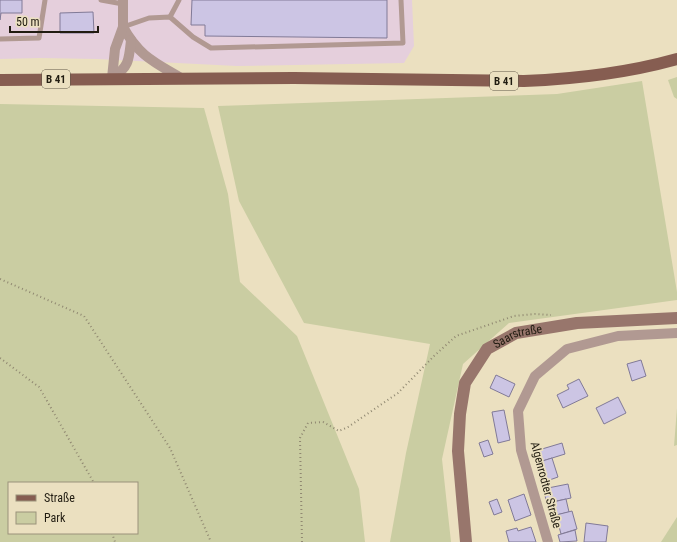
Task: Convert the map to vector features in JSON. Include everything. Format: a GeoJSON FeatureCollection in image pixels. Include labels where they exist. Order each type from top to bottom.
{"type":"FeatureCollection","features":[{"type":"Feature","properties":{"kind":"main road","name":"B 41"},"geometry":{"type":"LineString","coordinates":[[0,80],[112,78],[294,78],[524,81],[554,80],[598,75],[677,59]]}},
{"type":"Feature","properties":{"kind":"street"},"geometry":{"type":"LineString","coordinates":[[112,78],[115,48],[123,27],[123,2]]}},
{"type":"Feature","properties":{"kind":"street"},"geometry":{"type":"LineString","coordinates":[[123,27],[138,50],[181,78]]}},
{"type":"Feature","properties":{"kind":"street"},"geometry":{"type":"LineString","coordinates":[[112,78],[119,74],[130,58],[131,40]]}},
{"type":"Feature","properties":{"kind":"street","name":"Saarstraße"},"geometry":{"type":"LineString","coordinates":[[466,542],[458,451],[460,414],[465,383],[487,349],[516,333],[570,324],[677,318]]}},
{"type":"Feature","properties":{"kind":"street","name":"Algenrodter Straße"},"geometry":{"type":"LineString","coordinates":[[548,542],[521,450],[518,410],[535,376],[567,349],[618,336],[677,333]]}},
{"type":"Feature","properties":{"kind":"lane"},"geometry":{"type":"LineString","coordinates":[[0,39],[39,38],[45,0]]}},
{"type":"Feature","properties":{"kind":"lane"},"geometry":{"type":"LineString","coordinates":[[101,0],[123,2]]}},
{"type":"Feature","properties":{"kind":"lane"},"geometry":{"type":"LineString","coordinates":[[170,17],[179,0]]}},
{"type":"Feature","properties":{"kind":"lane"},"geometry":{"type":"LineString","coordinates":[[123,27],[149,18],[170,17],[193,37],[212,48],[403,43],[401,0]]}},
{"type":"Feature","properties":{"kind":"path"},"geometry":{"type":"LineString","coordinates":[[0,279],[84,316],[170,448],[211,542]]}},
{"type":"Feature","properties":{"kind":"path"},"geometry":{"type":"LineString","coordinates":[[302,542],[300,438],[308,423],[323,422],[339,431],[348,427],[398,393],[456,336],[514,316],[542,314],[554,316]]}},
{"type":"Feature","properties":{"kind":"path"},"geometry":{"type":"LineString","coordinates":[[0,358],[39,387],[93,482]]}},
{"type":"Feature","properties":{"kind":"shaded area"},"geometry":{"type":"Polygon","coordinates":[[[0,0],[412,0],[414,46],[404,63],[237,66],[97,59],[0,59],[0,0]]]}},
{"type":"Feature","properties":{"kind":"green space"},"geometry":{"type":"Polygon","coordinates":[[[677,77],[677,99],[674,97],[668,80],[677,77]]]}},
{"type":"Feature","properties":{"kind":"green space"},"geometry":{"type":"Polygon","coordinates":[[[642,81],[677,292],[677,300],[509,323],[463,364],[442,459],[451,542],[390,542],[406,453],[430,344],[304,323],[239,201],[218,106],[557,94],[642,81]]]}},
{"type":"Feature","properties":{"kind":"green space"},"geometry":{"type":"Polygon","coordinates":[[[0,104],[204,108],[228,194],[240,282],[297,336],[359,489],[365,542],[0,542],[0,104]]]}},
{"type":"Feature","properties":{"kind":"green space"},"geometry":{"type":"Polygon","coordinates":[[[677,408],[677,445],[674,446],[677,408]]]}},
{"type":"Feature","properties":{"kind":"green space"},"geometry":{"type":"Polygon","coordinates":[[[677,517],[677,542],[661,542],[677,517]]]}},
{"type":"Feature","properties":{"kind":"building"},"geometry":{"type":"Polygon","coordinates":[[[0,0],[22,0],[22,13],[1,13],[0,20],[0,0]]]}},
{"type":"Feature","properties":{"kind":"building"},"geometry":{"type":"Polygon","coordinates":[[[192,0],[387,0],[387,38],[205,36],[205,25],[191,25],[192,0]]]}},
{"type":"Feature","properties":{"kind":"building"},"geometry":{"type":"Polygon","coordinates":[[[93,12],[94,33],[60,33],[60,13],[93,12]]]}},
{"type":"Feature","properties":{"kind":"building"},"geometry":{"type":"Polygon","coordinates":[[[641,360],[646,376],[632,381],[627,364],[641,360]]]}},
{"type":"Feature","properties":{"kind":"building"},"geometry":{"type":"Polygon","coordinates":[[[496,375],[515,384],[509,397],[490,388],[496,375]]]}},
{"type":"Feature","properties":{"kind":"building"},"geometry":{"type":"Polygon","coordinates":[[[579,379],[588,396],[563,408],[557,395],[569,389],[567,385],[579,379]]]}},
{"type":"Feature","properties":{"kind":"building"},"geometry":{"type":"Polygon","coordinates":[[[618,397],[626,413],[604,424],[596,408],[618,397]]]}},
{"type":"Feature","properties":{"kind":"building"},"geometry":{"type":"Polygon","coordinates":[[[504,410],[510,440],[498,443],[492,412],[504,410]]]}},
{"type":"Feature","properties":{"kind":"building"},"geometry":{"type":"Polygon","coordinates":[[[488,440],[493,454],[484,457],[479,443],[488,440]]]}},
{"type":"Feature","properties":{"kind":"building"},"geometry":{"type":"Polygon","coordinates":[[[562,443],[565,454],[536,463],[532,452],[562,443]]]}},
{"type":"Feature","properties":{"kind":"building"},"geometry":{"type":"Polygon","coordinates":[[[552,458],[558,477],[541,483],[536,463],[552,458]]]}},
{"type":"Feature","properties":{"kind":"building"},"geometry":{"type":"Polygon","coordinates":[[[568,484],[571,498],[547,503],[543,489],[568,484]]]}},
{"type":"Feature","properties":{"kind":"building"},"geometry":{"type":"Polygon","coordinates":[[[524,494],[531,515],[515,521],[508,500],[524,494]]]}},
{"type":"Feature","properties":{"kind":"building"},"geometry":{"type":"Polygon","coordinates":[[[497,499],[502,512],[494,515],[489,502],[497,499]]]}},
{"type":"Feature","properties":{"kind":"building"},"geometry":{"type":"Polygon","coordinates":[[[566,499],[569,512],[552,516],[549,503],[566,499]]]}},
{"type":"Feature","properties":{"kind":"building"},"geometry":{"type":"Polygon","coordinates":[[[572,511],[577,529],[561,534],[556,515],[572,511]]]}},
{"type":"Feature","properties":{"kind":"building"},"geometry":{"type":"Polygon","coordinates":[[[586,523],[608,526],[606,542],[584,542],[586,523]]]}},
{"type":"Feature","properties":{"kind":"building"},"geometry":{"type":"Polygon","coordinates":[[[531,527],[536,542],[509,542],[506,531],[517,528],[518,531],[531,527]]]}},
{"type":"Feature","properties":{"kind":"building"},"geometry":{"type":"Polygon","coordinates":[[[575,530],[577,541],[560,542],[558,535],[575,530]]]}}]}
